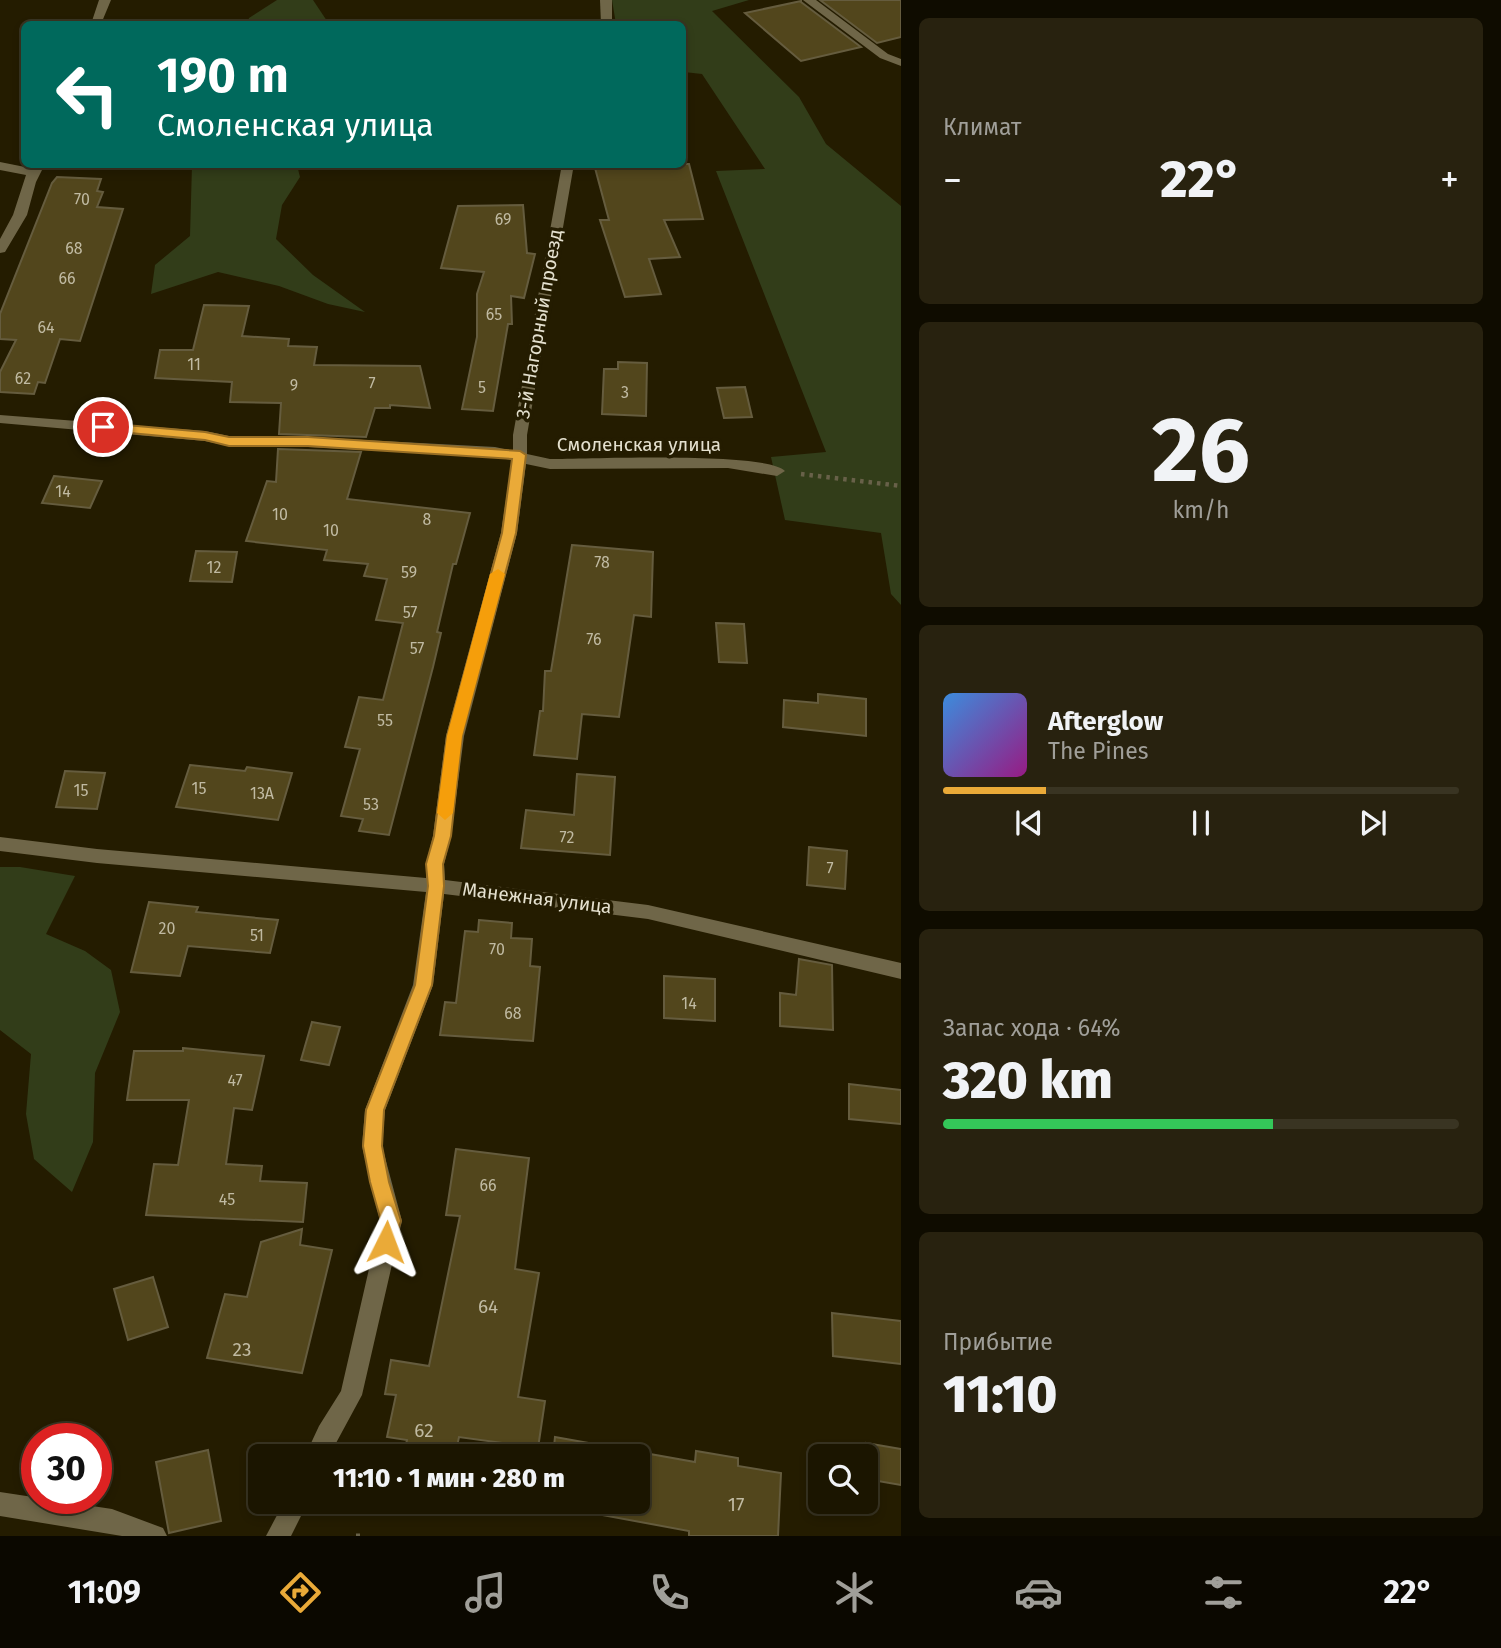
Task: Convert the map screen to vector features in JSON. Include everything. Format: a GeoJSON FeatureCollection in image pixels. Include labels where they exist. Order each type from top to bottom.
{"type":"FeatureCollection","features":[{"type":"Feature","properties":{"kind":"street"},"geometry":{"type":"LineString","coordinates":[[97,21],[105,0]]}},
{"type":"Feature","properties":{"kind":"street"},"geometry":{"type":"LineString","coordinates":[[606,0],[607,21]]}},
{"type":"Feature","properties":{"kind":"street"},"geometry":{"type":"LineString","coordinates":[[809,0],[884,55],[901,63]]}},
{"type":"Feature","properties":{"kind":"street"},"geometry":{"type":"LineString","coordinates":[[0,166],[21,167]]}},
{"type":"Feature","properties":{"kind":"street"},"geometry":{"type":"LineString","coordinates":[[0,249],[20,216],[36,168]]}},
{"type":"Feature","properties":{"kind":"street","name":"3-й Нагорный проезд"},"geometry":{"type":"LineString","coordinates":[[322,1444],[351,1395],[391,1221],[372,1146],[375,1110],[423,985],[436,886],[435,864],[442,836],[455,736],[509,533],[520,455],[520,435],[568,168]]}},
{"type":"Feature","properties":{"kind":"street","name":"Смоленская улица"},"geometry":{"type":"LineString","coordinates":[[0,419],[205,436],[229,441],[308,442],[520,455],[550,464],[728,463],[777,471]]}},
{"type":"Feature","properties":{"kind":"street","name":"Манежная улица"},"geometry":{"type":"LineString","coordinates":[[0,844],[97,856],[436,886],[648,912],[901,971]]}},
{"type":"Feature","properties":{"kind":"street"},"geometry":{"type":"LineString","coordinates":[[0,1504],[112,1521],[155,1536]]}},
{"type":"Feature","properties":{"kind":"street"},"geometry":{"type":"LineString","coordinates":[[278,1536],[290,1514]]}},
{"type":"Feature","properties":{"kind":"path"},"geometry":{"type":"LineString","coordinates":[[777,471],[901,486]]}},
{"type":"Feature","properties":{"kind":"green space"},"geometry":{"type":"Polygon","coordinates":[[[277,0],[313,0],[327,21],[248,21],[277,0]]]}},
{"type":"Feature","properties":{"kind":"green space"},"geometry":{"type":"Polygon","coordinates":[[[612,0],[749,0],[712,11],[799,97],[826,144],[901,206],[901,605],[891,594],[881,533],[785,520],[771,457],[826,452],[716,171],[765,169],[702,74],[686,72],[686,21],[616,21],[612,0]]]}},
{"type":"Feature","properties":{"kind":"green space"},"geometry":{"type":"Polygon","coordinates":[[[192,168],[298,168],[300,177],[282,205],[276,239],[313,275],[365,312],[328,304],[279,286],[218,272],[151,294],[155,265],[190,236],[192,168]]]}},
{"type":"Feature","properties":{"kind":"green space"},"geometry":{"type":"Polygon","coordinates":[[[0,867],[20,867],[75,876],[46,934],[85,951],[111,970],[120,1012],[95,1073],[93,1142],[72,1192],[34,1159],[26,1114],[31,1054],[0,1030],[0,867]]]}},
{"type":"Feature","properties":{"kind":"building"},"geometry":{"type":"Polygon","coordinates":[[[820,0],[901,0],[901,37],[877,43],[820,0]]]}},
{"type":"Feature","properties":{"kind":"building"},"geometry":{"type":"Polygon","coordinates":[[[801,1],[861,47],[801,61],[745,13],[801,1]]]}},
{"type":"Feature","properties":{"kind":"building"},"geometry":{"type":"Polygon","coordinates":[[[686,164],[689,164],[703,219],[664,220],[680,257],[649,259],[661,294],[625,297],[600,220],[609,220],[595,168],[686,168],[686,164]]]}},
{"type":"Feature","properties":{"kind":"building"},"geometry":{"type":"Polygon","coordinates":[[[57,177],[101,179],[97,191],[103,192],[97,207],[123,209],[80,341],[60,339],[45,383],[38,382],[34,394],[0,392],[0,372],[16,340],[0,339],[0,314],[52,183],[57,177]]]}},
{"type":"Feature","properties":{"kind":"building"},"geometry":{"type":"Polygon","coordinates":[[[523,205],[527,253],[535,254],[524,298],[511,296],[512,324],[508,324],[493,411],[462,409],[477,337],[477,294],[484,272],[441,268],[458,206],[523,205]]]}},
{"type":"Feature","properties":{"kind":"building"},"geometry":{"type":"Polygon","coordinates":[[[204,305],[249,306],[242,336],[289,339],[288,346],[317,347],[314,365],[420,366],[430,408],[390,405],[390,408],[375,408],[366,437],[279,434],[281,403],[230,402],[232,382],[155,378],[160,350],[193,350],[204,305]]]}},
{"type":"Feature","properties":{"kind":"building"},"geometry":{"type":"Polygon","coordinates":[[[618,362],[647,363],[646,416],[602,414],[604,369],[618,369],[618,362]]]}},
{"type":"Feature","properties":{"kind":"building"},"geometry":{"type":"Polygon","coordinates":[[[745,387],[752,417],[724,418],[717,388],[745,387]]]}},
{"type":"Feature","properties":{"kind":"building"},"geometry":{"type":"Polygon","coordinates":[[[278,449],[361,452],[347,499],[470,513],[456,564],[453,564],[437,632],[441,633],[433,667],[389,835],[359,831],[363,819],[341,816],[360,749],[345,747],[359,697],[383,700],[403,623],[376,620],[387,579],[364,576],[368,564],[324,560],[327,550],[246,541],[267,481],[276,482],[278,449]]]}},
{"type":"Feature","properties":{"kind":"building"},"geometry":{"type":"Polygon","coordinates":[[[54,476],[102,481],[90,508],[42,503],[54,476]]]}},
{"type":"Feature","properties":{"kind":"building"},"geometry":{"type":"Polygon","coordinates":[[[572,545],[653,552],[651,617],[634,615],[619,717],[582,714],[577,759],[534,755],[540,711],[543,711],[545,671],[551,671],[572,545]]]}},
{"type":"Feature","properties":{"kind":"building"},"geometry":{"type":"Polygon","coordinates":[[[196,551],[237,552],[232,582],[190,581],[196,551]]]}},
{"type":"Feature","properties":{"kind":"building"},"geometry":{"type":"Polygon","coordinates":[[[716,623],[744,624],[747,663],[719,662],[716,623]]]}},
{"type":"Feature","properties":{"kind":"building"},"geometry":{"type":"Polygon","coordinates":[[[818,694],[866,699],[866,736],[783,727],[784,700],[818,703],[818,694]]]}},
{"type":"Feature","properties":{"kind":"building"},"geometry":{"type":"Polygon","coordinates":[[[190,765],[245,771],[247,767],[292,773],[278,820],[176,807],[190,765]]]}},
{"type":"Feature","properties":{"kind":"building"},"geometry":{"type":"Polygon","coordinates":[[[65,771],[105,773],[97,809],[56,807],[65,771]]]}},
{"type":"Feature","properties":{"kind":"building"},"geometry":{"type":"Polygon","coordinates":[[[577,774],[615,777],[610,855],[521,848],[526,810],[574,815],[577,774]]]}},
{"type":"Feature","properties":{"kind":"building"},"geometry":{"type":"Polygon","coordinates":[[[809,847],[847,851],[845,889],[807,885],[809,847]]]}},
{"type":"Feature","properties":{"kind":"building"},"geometry":{"type":"Polygon","coordinates":[[[149,902],[198,907],[196,912],[278,920],[270,953],[188,946],[180,976],[131,972],[149,902]]]}},
{"type":"Feature","properties":{"kind":"building"},"geometry":{"type":"Polygon","coordinates":[[[479,920],[512,923],[511,938],[532,939],[530,966],[540,967],[533,1041],[440,1035],[445,1002],[456,1003],[465,931],[478,932],[479,920]]]}},
{"type":"Feature","properties":{"kind":"building"},"geometry":{"type":"Polygon","coordinates":[[[799,959],[832,965],[833,1030],[780,1026],[780,993],[796,995],[799,959]]]}},
{"type":"Feature","properties":{"kind":"building"},"geometry":{"type":"Polygon","coordinates":[[[664,976],[715,979],[715,1021],[664,1018],[664,976]]]}},
{"type":"Feature","properties":{"kind":"building"},"geometry":{"type":"Polygon","coordinates":[[[312,1022],[340,1027],[329,1065],[301,1060],[312,1022]]]}},
{"type":"Feature","properties":{"kind":"building"},"geometry":{"type":"Polygon","coordinates":[[[183,1048],[264,1056],[252,1110],[234,1108],[226,1164],[262,1166],[260,1181],[307,1183],[303,1222],[146,1215],[154,1164],[178,1165],[189,1100],[127,1100],[134,1051],[183,1051],[183,1048]]]}},
{"type":"Feature","properties":{"kind":"building"},"geometry":{"type":"Polygon","coordinates":[[[849,1084],[901,1090],[901,1124],[849,1119],[849,1084]]]}},
{"type":"Feature","properties":{"kind":"building"},"geometry":{"type":"Polygon","coordinates":[[[456,1149],[529,1158],[515,1269],[539,1273],[518,1397],[545,1401],[539,1444],[509,1444],[459,1437],[458,1444],[406,1444],[407,1440],[387,1437],[396,1395],[385,1394],[391,1360],[429,1366],[460,1216],[446,1215],[456,1149]]]}},
{"type":"Feature","properties":{"kind":"building"},"geometry":{"type":"Polygon","coordinates":[[[302,1229],[300,1245],[332,1250],[302,1373],[207,1358],[225,1294],[247,1297],[261,1242],[302,1229]]]}},
{"type":"Feature","properties":{"kind":"building"},"geometry":{"type":"Polygon","coordinates":[[[153,1277],[168,1327],[128,1340],[114,1289],[153,1277]]]}},
{"type":"Feature","properties":{"kind":"building"},"geometry":{"type":"Polygon","coordinates":[[[832,1313],[901,1321],[901,1364],[833,1356],[832,1313]]]}},
{"type":"Feature","properties":{"kind":"building"},"geometry":{"type":"Polygon","coordinates":[[[555,1437],[594,1444],[554,1444],[555,1437]]]}},
{"type":"Feature","properties":{"kind":"building"},"geometry":{"type":"Polygon","coordinates":[[[878,1445],[901,1449],[901,1485],[878,1481],[878,1445]]]}},
{"type":"Feature","properties":{"kind":"building"},"geometry":{"type":"Polygon","coordinates":[[[208,1450],[221,1521],[169,1533],[156,1462],[208,1450]]]}},
{"type":"Feature","properties":{"kind":"building"},"geometry":{"type":"Polygon","coordinates":[[[696,1451],[738,1458],[738,1466],[781,1473],[778,1536],[689,1536],[689,1531],[597,1514],[650,1514],[650,1454],[695,1462],[696,1451]]]}},
{"type":"Feature","properties":{"kind":"slow traffic"},"geometry":{"type":"LineString","coordinates":[[445,813],[455,736],[498,574]]}},
{"type":"Feature","properties":{"kind":"route"},"geometry":{"type":"LineString","coordinates":[[103,427],[205,436],[229,441],[308,442],[520,455],[509,533],[455,736],[442,836],[435,864],[436,886],[423,985],[375,1110],[372,1146],[391,1221],[386,1242]]}}]}
